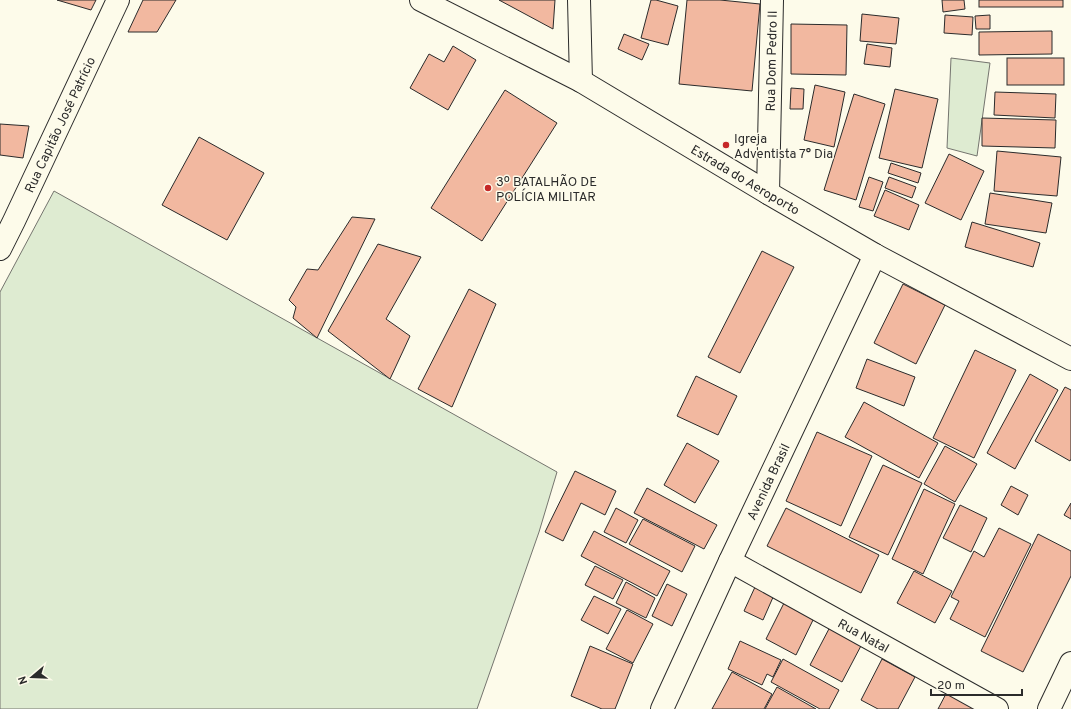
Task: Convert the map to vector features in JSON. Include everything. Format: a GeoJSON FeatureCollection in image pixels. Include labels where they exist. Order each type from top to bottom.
{"type":"FeatureCollection","features":[{"type":"Feature","properties":{"kind":"street","name":"Rua Capitão José Patrício"},"geometry":{"type":"LineString","coordinates":[[0,249],[118,0]]}},
{"type":"Feature","properties":{"kind":"street","name":"Estrada do Aeroporto"},"geometry":{"type":"LineString","coordinates":[[421,0],[581,81],[875,255],[1071,359]]}},
{"type":"Feature","properties":{"kind":"street"},"geometry":{"type":"LineString","coordinates":[[579,0],[581,81]]}},
{"type":"Feature","properties":{"kind":"street","name":"Rua Dom Pedro II"},"geometry":{"type":"LineString","coordinates":[[768,193],[772,0]]}},
{"type":"Feature","properties":{"kind":"street","name":"Avenida Brasil"},"geometry":{"type":"LineString","coordinates":[[662,709],[730,561],[875,255]]}},
{"type":"Feature","properties":{"kind":"street"},"geometry":{"type":"LineString","coordinates":[[1071,353],[1071,359]]}},
{"type":"Feature","properties":{"kind":"street","name":"Rua Natal"},"geometry":{"type":"LineString","coordinates":[[730,561],[997,709]]}},
{"type":"Feature","properties":{"kind":"street"},"geometry":{"type":"LineString","coordinates":[[1049,709],[1071,663]]}},
{"type":"Feature","properties":{"kind":"green space"},"geometry":{"type":"Polygon","coordinates":[[[951,58],[990,63],[977,156],[947,148],[951,58]]]}},
{"type":"Feature","properties":{"kind":"green space"},"geometry":{"type":"Polygon","coordinates":[[[54,191],[557,472],[539,532],[477,709],[0,709],[0,292],[54,191]]]}},
{"type":"Feature","properties":{"kind":"building"},"geometry":{"type":"Polygon","coordinates":[[[57,0],[96,0],[91,10],[57,0]]]}},
{"type":"Feature","properties":{"kind":"building"},"geometry":{"type":"Polygon","coordinates":[[[143,0],[176,0],[157,32],[128,32],[143,0]]]}},
{"type":"Feature","properties":{"kind":"building"},"geometry":{"type":"Polygon","coordinates":[[[499,0],[555,0],[553,29],[499,0]]]}},
{"type":"Feature","properties":{"kind":"building"},"geometry":{"type":"Polygon","coordinates":[[[651,0],[678,6],[668,45],[641,38],[651,0]]]}},
{"type":"Feature","properties":{"kind":"building"},"geometry":{"type":"Polygon","coordinates":[[[687,0],[720,0],[760,4],[752,91],[679,84],[687,0]]]}},
{"type":"Feature","properties":{"kind":"building"},"geometry":{"type":"Polygon","coordinates":[[[942,0],[964,0],[965,9],[943,12],[942,0]]]}},
{"type":"Feature","properties":{"kind":"building"},"geometry":{"type":"Polygon","coordinates":[[[979,0],[1063,0],[1063,7],[979,7],[979,0]]]}},
{"type":"Feature","properties":{"kind":"building"},"geometry":{"type":"Polygon","coordinates":[[[862,14],[899,18],[896,44],[860,41],[862,14]]]}},
{"type":"Feature","properties":{"kind":"building"},"geometry":{"type":"Polygon","coordinates":[[[945,15],[973,17],[972,35],[944,33],[945,15]]]}},
{"type":"Feature","properties":{"kind":"building"},"geometry":{"type":"Polygon","coordinates":[[[990,15],[990,29],[976,29],[975,16],[990,15]]]}},
{"type":"Feature","properties":{"kind":"building"},"geometry":{"type":"Polygon","coordinates":[[[791,24],[847,25],[846,75],[791,74],[791,24]]]}},
{"type":"Feature","properties":{"kind":"building"},"geometry":{"type":"Polygon","coordinates":[[[1052,31],[1052,54],[979,55],[979,32],[1052,31]]]}},
{"type":"Feature","properties":{"kind":"building"},"geometry":{"type":"Polygon","coordinates":[[[624,34],[649,44],[642,60],[618,49],[624,34]]]}},
{"type":"Feature","properties":{"kind":"building"},"geometry":{"type":"Polygon","coordinates":[[[867,44],[892,48],[890,67],[864,64],[867,44]]]}},
{"type":"Feature","properties":{"kind":"building"},"geometry":{"type":"Polygon","coordinates":[[[453,46],[476,60],[448,110],[410,88],[429,54],[444,62],[453,46]]]}},
{"type":"Feature","properties":{"kind":"building"},"geometry":{"type":"Polygon","coordinates":[[[1007,58],[1064,58],[1064,85],[1007,85],[1007,58]]]}},
{"type":"Feature","properties":{"kind":"building"},"geometry":{"type":"Polygon","coordinates":[[[815,85],[845,92],[834,147],[804,140],[815,85]]]}},
{"type":"Feature","properties":{"kind":"building"},"geometry":{"type":"Polygon","coordinates":[[[791,88],[804,89],[803,109],[790,109],[791,88]]]}},
{"type":"Feature","properties":{"kind":"building"},"geometry":{"type":"Polygon","coordinates":[[[895,89],[938,99],[922,168],[879,158],[895,89]]]}},
{"type":"Feature","properties":{"kind":"building"},"geometry":{"type":"Polygon","coordinates":[[[505,90],[557,123],[482,241],[431,208],[505,90]]]}},
{"type":"Feature","properties":{"kind":"building"},"geometry":{"type":"Polygon","coordinates":[[[995,92],[1056,94],[1055,118],[994,115],[995,92]]]}},
{"type":"Feature","properties":{"kind":"building"},"geometry":{"type":"Polygon","coordinates":[[[854,94],[885,104],[856,200],[824,190],[854,94]]]}},
{"type":"Feature","properties":{"kind":"building"},"geometry":{"type":"Polygon","coordinates":[[[982,118],[1056,120],[1055,148],[982,146],[982,118]]]}},
{"type":"Feature","properties":{"kind":"building"},"geometry":{"type":"Polygon","coordinates":[[[0,124],[29,126],[23,158],[0,155],[0,124]]]}},
{"type":"Feature","properties":{"kind":"building"},"geometry":{"type":"Polygon","coordinates":[[[199,137],[264,173],[227,240],[162,205],[199,137]]]}},
{"type":"Feature","properties":{"kind":"building"},"geometry":{"type":"Polygon","coordinates":[[[997,151],[1061,157],[1057,196],[994,191],[997,151]]]}},
{"type":"Feature","properties":{"kind":"building"},"geometry":{"type":"Polygon","coordinates":[[[949,154],[984,171],[961,220],[925,203],[949,154]]]}},
{"type":"Feature","properties":{"kind":"building"},"geometry":{"type":"Polygon","coordinates":[[[891,163],[921,173],[918,183],[888,173],[891,163]]]}},
{"type":"Feature","properties":{"kind":"building"},"geometry":{"type":"Polygon","coordinates":[[[869,177],[883,182],[873,211],[859,207],[869,177]]]}},
{"type":"Feature","properties":{"kind":"building"},"geometry":{"type":"Polygon","coordinates":[[[889,177],[916,187],[912,198],[885,188],[889,177]]]}},
{"type":"Feature","properties":{"kind":"building"},"geometry":{"type":"Polygon","coordinates":[[[885,190],[919,205],[909,230],[874,216],[885,190]]]}},
{"type":"Feature","properties":{"kind":"building"},"geometry":{"type":"Polygon","coordinates":[[[990,193],[1052,203],[1046,233],[985,224],[990,193]]]}},
{"type":"Feature","properties":{"kind":"building"},"geometry":{"type":"Polygon","coordinates":[[[352,217],[375,219],[317,338],[293,318],[296,307],[289,300],[307,269],[318,270],[352,217]]]}},
{"type":"Feature","properties":{"kind":"building"},"geometry":{"type":"Polygon","coordinates":[[[972,222],[1040,243],[1033,267],[965,247],[972,222]]]}},
{"type":"Feature","properties":{"kind":"building"},"geometry":{"type":"Polygon","coordinates":[[[378,244],[421,257],[386,319],[410,336],[390,379],[328,331],[378,244]]]}},
{"type":"Feature","properties":{"kind":"building"},"geometry":{"type":"Polygon","coordinates":[[[762,251],[794,267],[740,373],[708,357],[762,251]]]}},
{"type":"Feature","properties":{"kind":"building"},"geometry":{"type":"Polygon","coordinates":[[[903,284],[945,305],[916,364],[874,343],[903,284]]]}},
{"type":"Feature","properties":{"kind":"building"},"geometry":{"type":"Polygon","coordinates":[[[469,289],[496,304],[452,407],[418,389],[469,289]]]}},
{"type":"Feature","properties":{"kind":"building"},"geometry":{"type":"Polygon","coordinates":[[[975,350],[1016,370],[974,458],[933,438],[975,350]]]}},
{"type":"Feature","properties":{"kind":"building"},"geometry":{"type":"Polygon","coordinates":[[[867,359],[915,377],[904,406],[856,388],[867,359]]]}},
{"type":"Feature","properties":{"kind":"building"},"geometry":{"type":"Polygon","coordinates":[[[1030,374],[1058,390],[1015,469],[987,453],[1030,374]]]}},
{"type":"Feature","properties":{"kind":"building"},"geometry":{"type":"Polygon","coordinates":[[[696,376],[737,396],[718,435],[677,416],[696,376]]]}},
{"type":"Feature","properties":{"kind":"building"},"geometry":{"type":"Polygon","coordinates":[[[1065,387],[1071,390],[1070,461],[1035,441],[1065,387]]]}},
{"type":"Feature","properties":{"kind":"building"},"geometry":{"type":"Polygon","coordinates":[[[864,402],[938,443],[919,478],[845,437],[864,402]]]}},
{"type":"Feature","properties":{"kind":"building"},"geometry":{"type":"Polygon","coordinates":[[[817,432],[872,456],[841,526],[786,501],[817,432]]]}},
{"type":"Feature","properties":{"kind":"building"},"geometry":{"type":"Polygon","coordinates":[[[687,443],[719,461],[695,503],[664,485],[687,443]]]}},
{"type":"Feature","properties":{"kind":"building"},"geometry":{"type":"Polygon","coordinates":[[[945,446],[977,464],[955,502],[924,484],[945,446]]]}},
{"type":"Feature","properties":{"kind":"building"},"geometry":{"type":"Polygon","coordinates":[[[883,465],[922,483],[888,555],[849,537],[883,465]]]}},
{"type":"Feature","properties":{"kind":"building"},"geometry":{"type":"Polygon","coordinates":[[[575,471],[616,491],[605,515],[581,503],[563,541],[545,532],[575,471]]]}},
{"type":"Feature","properties":{"kind":"building"},"geometry":{"type":"Polygon","coordinates":[[[1011,486],[1028,495],[1018,515],[1001,505],[1011,486]]]}},
{"type":"Feature","properties":{"kind":"building"},"geometry":{"type":"Polygon","coordinates":[[[647,488],[717,525],[704,549],[634,513],[647,488]]]}},
{"type":"Feature","properties":{"kind":"building"},"geometry":{"type":"Polygon","coordinates":[[[924,489],[955,504],[923,574],[892,559],[924,489]]]}},
{"type":"Feature","properties":{"kind":"building"},"geometry":{"type":"Polygon","coordinates":[[[1071,503],[1071,519],[1064,515],[1071,503]]]}},
{"type":"Feature","properties":{"kind":"building"},"geometry":{"type":"Polygon","coordinates":[[[960,505],[987,518],[971,552],[943,538],[960,505]]]}},
{"type":"Feature","properties":{"kind":"building"},"geometry":{"type":"Polygon","coordinates":[[[616,508],[638,520],[626,543],[604,532],[616,508]]]}},
{"type":"Feature","properties":{"kind":"building"},"geometry":{"type":"Polygon","coordinates":[[[786,508],[879,555],[861,593],[767,546],[786,508]]]}},
{"type":"Feature","properties":{"kind":"building"},"geometry":{"type":"Polygon","coordinates":[[[643,519],[695,546],[682,572],[629,544],[643,519]]]}},
{"type":"Feature","properties":{"kind":"building"},"geometry":{"type":"Polygon","coordinates":[[[999,528],[1031,544],[985,637],[950,619],[959,601],[951,597],[974,551],[984,557],[999,528]]]}},
{"type":"Feature","properties":{"kind":"building"},"geometry":{"type":"Polygon","coordinates":[[[594,531],[670,571],[657,596],[581,556],[594,531]]]}},
{"type":"Feature","properties":{"kind":"building"},"geometry":{"type":"Polygon","coordinates":[[[1038,534],[1071,551],[1071,576],[1023,672],[981,651],[1038,534]]]}},
{"type":"Feature","properties":{"kind":"building"},"geometry":{"type":"Polygon","coordinates":[[[595,566],[623,580],[613,599],[585,585],[595,566]]]}},
{"type":"Feature","properties":{"kind":"building"},"geometry":{"type":"Polygon","coordinates":[[[914,571],[952,591],[935,623],[897,603],[914,571]]]}},
{"type":"Feature","properties":{"kind":"building"},"geometry":{"type":"Polygon","coordinates":[[[626,582],[655,598],[646,618],[616,603],[626,582]]]}},
{"type":"Feature","properties":{"kind":"building"},"geometry":{"type":"Polygon","coordinates":[[[667,584],[687,594],[672,626],[652,616],[667,584]]]}},
{"type":"Feature","properties":{"kind":"building"},"geometry":{"type":"Polygon","coordinates":[[[755,587],[774,595],[763,620],[744,611],[755,587]]]}},
{"type":"Feature","properties":{"kind":"building"},"geometry":{"type":"Polygon","coordinates":[[[594,596],[621,609],[608,634],[581,620],[594,596]]]}},
{"type":"Feature","properties":{"kind":"building"},"geometry":{"type":"Polygon","coordinates":[[[784,603],[814,618],[796,655],[766,639],[784,603]]]}},
{"type":"Feature","properties":{"kind":"building"},"geometry":{"type":"Polygon","coordinates":[[[627,610],[653,624],[633,663],[606,649],[627,610]]]}},
{"type":"Feature","properties":{"kind":"building"},"geometry":{"type":"Polygon","coordinates":[[[831,625],[863,642],[842,682],[810,665],[831,625]]]}},
{"type":"Feature","properties":{"kind":"building"},"geometry":{"type":"Polygon","coordinates":[[[740,641],[781,660],[773,677],[767,674],[762,685],[728,669],[740,641]]]}},
{"type":"Feature","properties":{"kind":"building"},"geometry":{"type":"Polygon","coordinates":[[[590,646],[633,664],[615,709],[602,709],[571,696],[590,646]]]}},
{"type":"Feature","properties":{"kind":"building"},"geometry":{"type":"Polygon","coordinates":[[[783,659],[839,690],[829,709],[820,709],[771,682],[783,659]]]}},
{"type":"Feature","properties":{"kind":"building"},"geometry":{"type":"Polygon","coordinates":[[[882,659],[915,677],[898,709],[878,709],[861,700],[882,659]]]}},
{"type":"Feature","properties":{"kind":"building"},"geometry":{"type":"Polygon","coordinates":[[[732,672],[772,694],[764,709],[712,709],[732,672]]]}},
{"type":"Feature","properties":{"kind":"building"},"geometry":{"type":"Polygon","coordinates":[[[777,687],[816,709],[765,709],[777,687]]]}},
{"type":"Feature","properties":{"kind":"building"},"geometry":{"type":"Polygon","coordinates":[[[948,690],[982,709],[938,709],[948,690]]]}},
{"type":"Feature","properties":{"kind":"place","name":"Igreja Adventista 7° Dia"},"geometry":{"type":"Point","coordinates":[726,145]}},
{"type":"Feature","properties":{"kind":"place","name":"3º BATALHÃO DE POLÍCIA MILITAR"},"geometry":{"type":"Point","coordinates":[488,188]}}]}
